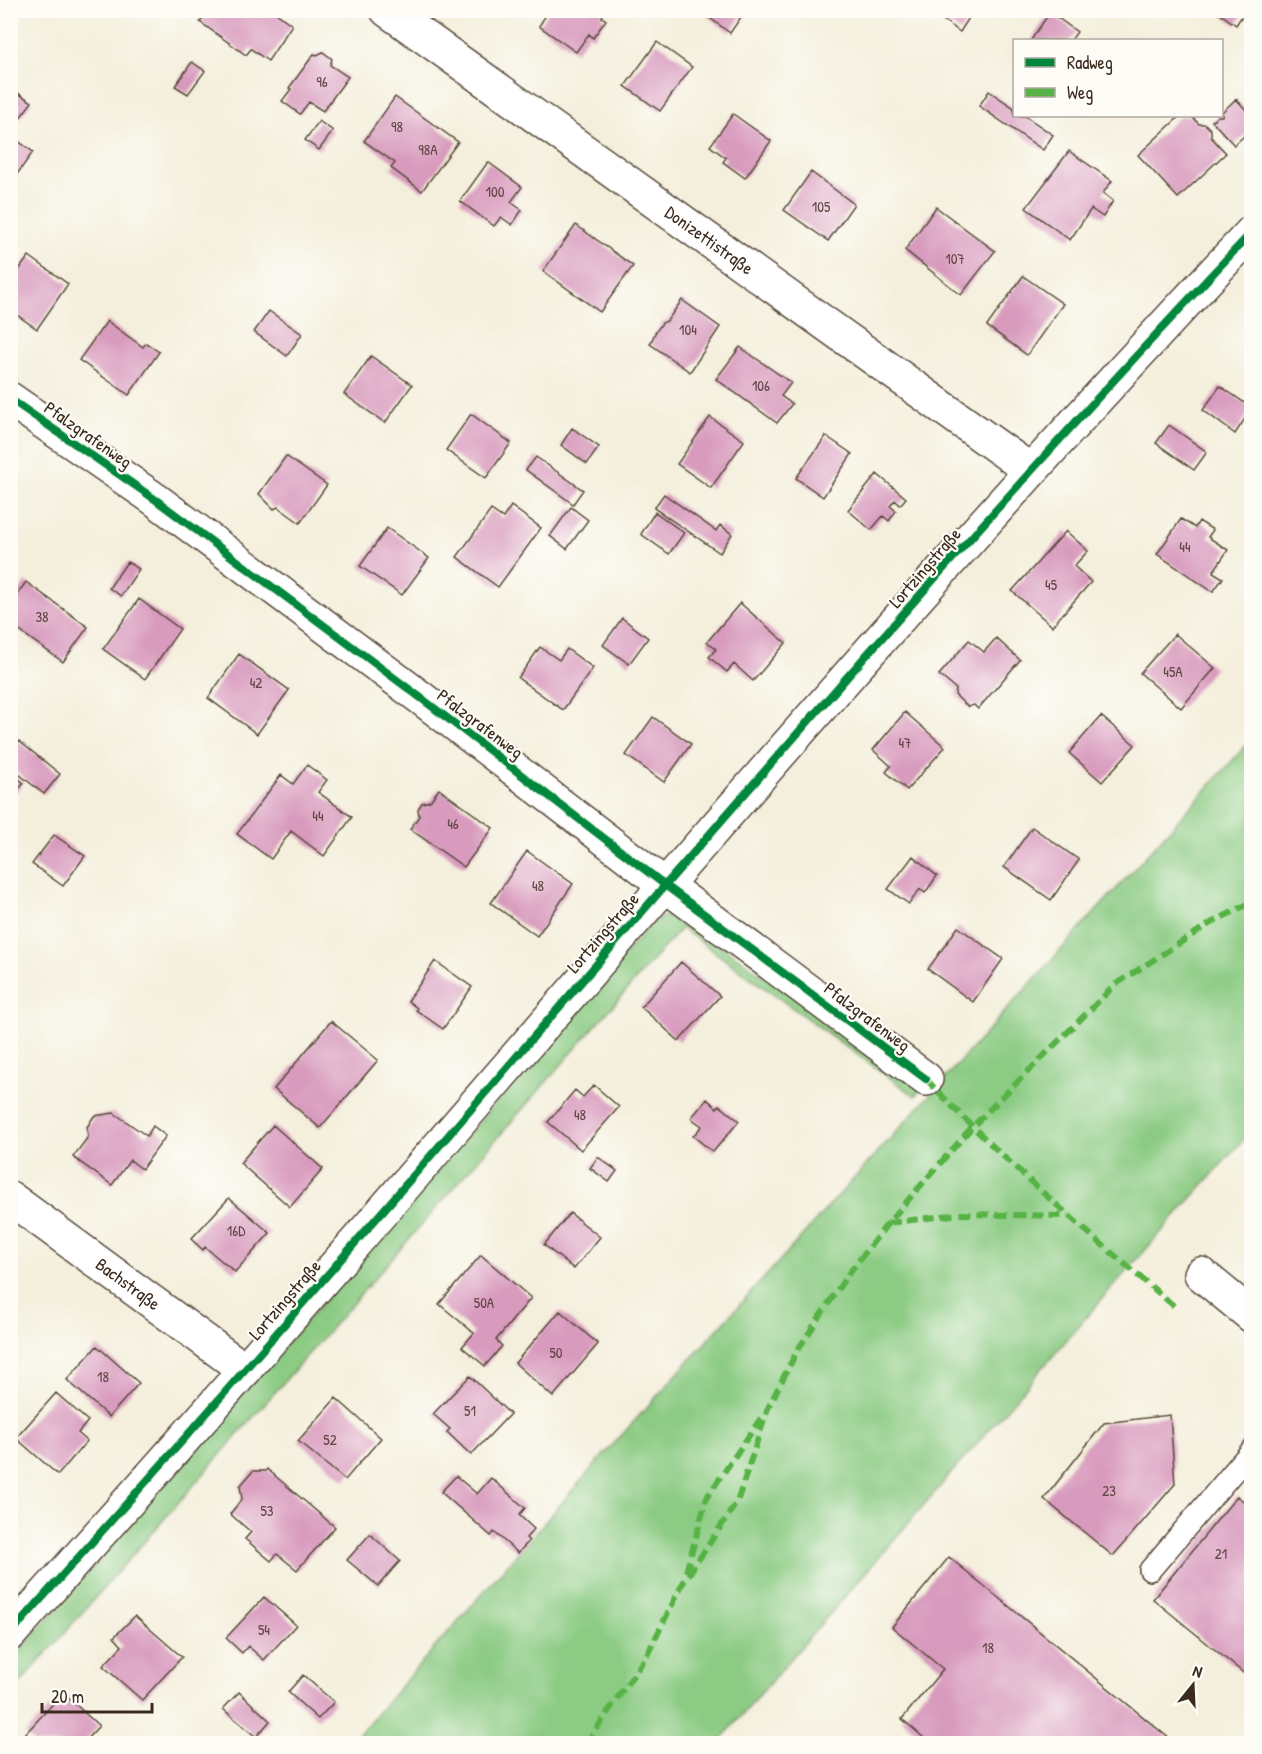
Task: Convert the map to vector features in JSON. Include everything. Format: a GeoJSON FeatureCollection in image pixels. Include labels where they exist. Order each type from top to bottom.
{"type":"FeatureCollection","features":[{"type":"Feature","properties":{"kind":"street","name":"Donizettistraße"},"geometry":{"type":"LineString","coordinates":[[387,10],[1030,470]]}},
{"type":"Feature","properties":{"kind":"street","name":"Lortzingstraße"},"geometry":{"type":"LineString","coordinates":[[10,1634],[245,1370],[665,885],[1030,470],[1251,232]]}},
{"type":"Feature","properties":{"kind":"street","name":"Pfalzgrafenweg"},"geometry":{"type":"LineString","coordinates":[[10,399],[175,514],[665,885],[926,1079]]}},
{"type":"Feature","properties":{"kind":"street","name":"Bachstraße"},"geometry":{"type":"LineString","coordinates":[[10,1198],[245,1370]]}},
{"type":"Feature","properties":{"kind":"street"},"geometry":{"type":"LineString","coordinates":[[1201,1274],[1251,1316]]}},
{"type":"Feature","properties":{"kind":"lane"},"geometry":{"type":"LineString","coordinates":[[1150,1570],[1251,1450]]}},
{"type":"Feature","properties":{"kind":"green space"},"geometry":{"type":"Polygon","coordinates":[[[1251,740],[1251,1131],[1108,1292],[718,1743],[350,1744],[601,1458],[1251,740]]]}},
{"type":"Feature","properties":{"kind":"green space"},"geometry":{"type":"Polygon","coordinates":[[[678,916],[921,1088],[915,1096],[681,928],[11,1694],[11,1661],[653,922],[662,917],[678,916]]]}},
{"type":"Feature","properties":{"kind":"building"},"geometry":{"type":"Polygon","coordinates":[[[208,10],[272,10],[292,25],[268,61],[251,49],[246,55],[200,22],[208,10]]]}},
{"type":"Feature","properties":{"kind":"building"},"geometry":{"type":"Polygon","coordinates":[[[549,10],[601,10],[604,13],[602,17],[606,20],[593,38],[589,34],[576,52],[539,26],[549,10]]]}},
{"type":"Feature","properties":{"kind":"building"},"geometry":{"type":"Polygon","coordinates":[[[699,10],[746,10],[730,33],[699,10]]]}},
{"type":"Feature","properties":{"kind":"building"},"geometry":{"type":"Polygon","coordinates":[[[937,10],[974,10],[960,32],[935,14],[937,10]]]}},
{"type":"Feature","properties":{"kind":"building"},"geometry":{"type":"Polygon","coordinates":[[[1215,10],[1246,10],[1236,25],[1215,10]]]}},
{"type":"Feature","properties":{"kind":"building"},"geometry":{"type":"Polygon","coordinates":[[[1050,12],[1077,32],[1072,39],[1032,39],[1050,12]]]}},
{"type":"Feature","properties":{"kind":"building"},"geometry":{"type":"Polygon","coordinates":[[[657,42],[692,67],[660,111],[625,86],[657,42]]]}},
{"type":"Feature","properties":{"kind":"building"},"geometry":{"type":"Polygon","coordinates":[[[323,52],[332,59],[330,65],[348,77],[323,111],[309,102],[300,114],[282,101],[314,54],[323,52]]]}},
{"type":"Feature","properties":{"kind":"building"},"geometry":{"type":"Polygon","coordinates":[[[192,62],[205,71],[188,94],[175,86],[192,62]]]}},
{"type":"Feature","properties":{"kind":"building"},"geometry":{"type":"Polygon","coordinates":[[[10,88],[32,102],[10,131],[10,88]]]}},
{"type":"Feature","properties":{"kind":"building"},"geometry":{"type":"Polygon","coordinates":[[[989,91],[1013,107],[1013,117],[1026,117],[1053,135],[1043,150],[979,106],[989,91]]]}},
{"type":"Feature","properties":{"kind":"building"},"geometry":{"type":"Polygon","coordinates":[[[395,97],[458,142],[422,191],[391,168],[395,163],[364,141],[395,97]]]}},
{"type":"Feature","properties":{"kind":"building"},"geometry":{"type":"Polygon","coordinates":[[[1236,99],[1252,116],[1252,129],[1234,145],[1212,121],[1217,117],[1223,117],[1223,111],[1236,99]]]}},
{"type":"Feature","properties":{"kind":"building"},"geometry":{"type":"Polygon","coordinates":[[[733,114],[771,141],[745,178],[723,162],[726,158],[710,146],[733,114]]]}},
{"type":"Feature","properties":{"kind":"building"},"geometry":{"type":"Polygon","coordinates":[[[1179,117],[1192,117],[1199,124],[1205,124],[1211,130],[1211,137],[1226,153],[1178,198],[1138,155],[1179,117]]]}},
{"type":"Feature","properties":{"kind":"building"},"geometry":{"type":"Polygon","coordinates":[[[319,121],[333,131],[319,150],[305,140],[319,121]]]}},
{"type":"Feature","properties":{"kind":"building"},"geometry":{"type":"Polygon","coordinates":[[[10,140],[15,144],[18,141],[33,152],[10,184],[10,140]]]}},
{"type":"Feature","properties":{"kind":"building"},"geometry":{"type":"Polygon","coordinates":[[[1069,151],[1112,181],[1103,193],[1113,201],[1103,217],[1091,209],[1070,240],[1026,208],[1069,151]]]}},
{"type":"Feature","properties":{"kind":"building"},"geometry":{"type":"Polygon","coordinates":[[[488,162],[522,187],[511,202],[522,210],[512,225],[501,217],[494,226],[460,201],[488,162]]]}},
{"type":"Feature","properties":{"kind":"building"},"geometry":{"type":"Polygon","coordinates":[[[811,172],[854,204],[828,241],[784,210],[811,172]]]}},
{"type":"Feature","properties":{"kind":"building"},"geometry":{"type":"Polygon","coordinates":[[[936,207],[995,251],[961,295],[905,250],[936,207]]]}},
{"type":"Feature","properties":{"kind":"building"},"geometry":{"type":"Polygon","coordinates":[[[576,225],[633,266],[600,312],[543,271],[576,225]]]}},
{"type":"Feature","properties":{"kind":"building"},"geometry":{"type":"Polygon","coordinates":[[[29,256],[68,284],[37,329],[10,310],[10,282],[29,256]]]}},
{"type":"Feature","properties":{"kind":"building"},"geometry":{"type":"Polygon","coordinates":[[[1023,276],[1063,304],[1027,355],[987,326],[1023,276]]]}},
{"type":"Feature","properties":{"kind":"building"},"geometry":{"type":"Polygon","coordinates":[[[682,300],[720,327],[690,372],[650,344],[662,323],[667,321],[682,300]]]}},
{"type":"Feature","properties":{"kind":"building"},"geometry":{"type":"Polygon","coordinates":[[[269,311],[302,334],[287,356],[254,332],[269,311]]]}},
{"type":"Feature","properties":{"kind":"building"},"geometry":{"type":"Polygon","coordinates":[[[107,321],[143,347],[146,343],[159,352],[129,395],[79,360],[107,321]]]}},
{"type":"Feature","properties":{"kind":"building"},"geometry":{"type":"Polygon","coordinates":[[[740,347],[791,383],[781,396],[792,404],[777,423],[716,379],[740,347]]]}},
{"type":"Feature","properties":{"kind":"building"},"geometry":{"type":"Polygon","coordinates":[[[371,356],[412,385],[385,423],[344,394],[371,356]]]}},
{"type":"Feature","properties":{"kind":"building"},"geometry":{"type":"Polygon","coordinates":[[[1220,386],[1252,408],[1235,434],[1203,410],[1220,386]]]}},
{"type":"Feature","properties":{"kind":"building"},"geometry":{"type":"Polygon","coordinates":[[[471,414],[511,443],[486,478],[446,450],[471,414]]]}},
{"type":"Feature","properties":{"kind":"building"},"geometry":{"type":"Polygon","coordinates":[[[710,417],[744,441],[711,488],[677,464],[710,417]]]}},
{"type":"Feature","properties":{"kind":"building"},"geometry":{"type":"Polygon","coordinates":[[[1169,425],[1207,452],[1194,470],[1156,443],[1169,425]]]}},
{"type":"Feature","properties":{"kind":"building"},"geometry":{"type":"Polygon","coordinates":[[[572,428],[599,447],[587,464],[561,445],[572,428]]]}},
{"type":"Feature","properties":{"kind":"building"},"geometry":{"type":"Polygon","coordinates":[[[826,436],[852,454],[823,497],[796,478],[826,436]]]}},
{"type":"Feature","properties":{"kind":"building"},"geometry":{"type":"Polygon","coordinates":[[[286,456],[327,485],[300,523],[278,507],[274,509],[259,494],[286,456]]]}},
{"type":"Feature","properties":{"kind":"building"},"geometry":{"type":"Polygon","coordinates":[[[536,457],[583,490],[573,504],[526,470],[536,457]]]}},
{"type":"Feature","properties":{"kind":"building"},"geometry":{"type":"Polygon","coordinates":[[[877,474],[906,498],[900,505],[895,500],[890,506],[896,511],[889,521],[883,516],[871,530],[848,510],[877,474]]]}},
{"type":"Feature","properties":{"kind":"building"},"geometry":{"type":"Polygon","coordinates":[[[664,494],[716,531],[720,525],[732,534],[720,553],[654,508],[664,494]]]}},
{"type":"Feature","properties":{"kind":"building"},"geometry":{"type":"Polygon","coordinates":[[[511,506],[541,528],[498,587],[457,557],[491,510],[503,518],[511,506]]]}},
{"type":"Feature","properties":{"kind":"building"},"geometry":{"type":"Polygon","coordinates":[[[571,507],[588,520],[567,549],[550,536],[571,507]]]}},
{"type":"Feature","properties":{"kind":"building"},"geometry":{"type":"Polygon","coordinates":[[[655,512],[684,533],[669,554],[641,534],[655,512]]]}},
{"type":"Feature","properties":{"kind":"building"},"geometry":{"type":"Polygon","coordinates":[[[1181,519],[1195,528],[1199,521],[1213,530],[1208,537],[1228,550],[1213,572],[1223,578],[1213,592],[1157,554],[1181,519]]]}},
{"type":"Feature","properties":{"kind":"building"},"geometry":{"type":"Polygon","coordinates":[[[387,528],[429,558],[402,595],[360,566],[387,528]]]}},
{"type":"Feature","properties":{"kind":"building"},"geometry":{"type":"Polygon","coordinates":[[[1066,531],[1088,551],[1074,566],[1091,582],[1052,626],[1012,591],[1066,531]]]}},
{"type":"Feature","properties":{"kind":"building"},"geometry":{"type":"Polygon","coordinates":[[[127,562],[139,569],[121,596],[109,588],[127,562]]]}},
{"type":"Feature","properties":{"kind":"building"},"geometry":{"type":"Polygon","coordinates":[[[26,582],[88,627],[63,662],[10,624],[10,604],[26,582]]]}},
{"type":"Feature","properties":{"kind":"building"},"geometry":{"type":"Polygon","coordinates":[[[139,599],[180,629],[145,679],[103,649],[139,599]]]}},
{"type":"Feature","properties":{"kind":"building"},"geometry":{"type":"Polygon","coordinates":[[[740,603],[786,643],[753,681],[734,664],[727,672],[709,657],[716,649],[707,642],[740,603]]]}},
{"type":"Feature","properties":{"kind":"building"},"geometry":{"type":"Polygon","coordinates":[[[622,618],[648,638],[629,664],[603,645],[622,618]]]}},
{"type":"Feature","properties":{"kind":"building"},"geometry":{"type":"Polygon","coordinates":[[[1175,634],[1215,668],[1181,708],[1140,673],[1175,634]]]}},
{"type":"Feature","properties":{"kind":"building"},"geometry":{"type":"Polygon","coordinates":[[[996,638],[1020,660],[978,709],[974,705],[968,707],[955,695],[956,689],[939,675],[969,640],[984,652],[996,638]]]}},
{"type":"Feature","properties":{"kind":"building"},"geometry":{"type":"Polygon","coordinates":[[[540,647],[559,660],[567,649],[593,668],[563,710],[518,678],[540,647]]]}},
{"type":"Feature","properties":{"kind":"building"},"geometry":{"type":"Polygon","coordinates":[[[239,654],[289,690],[257,734],[208,698],[239,654]]]}},
{"type":"Feature","properties":{"kind":"building"},"geometry":{"type":"Polygon","coordinates":[[[905,712],[945,747],[907,790],[886,772],[891,766],[873,750],[905,712]]]}},
{"type":"Feature","properties":{"kind":"building"},"geometry":{"type":"Polygon","coordinates":[[[1101,716],[1135,745],[1102,782],[1069,753],[1101,716]]]}},
{"type":"Feature","properties":{"kind":"building"},"geometry":{"type":"Polygon","coordinates":[[[653,717],[691,744],[664,782],[626,755],[653,717]]]}},
{"type":"Feature","properties":{"kind":"building"},"geometry":{"type":"Polygon","coordinates":[[[19,741],[60,774],[44,794],[10,767],[10,752],[19,741]]]}},
{"type":"Feature","properties":{"kind":"building"},"geometry":{"type":"Polygon","coordinates":[[[307,765],[327,780],[318,792],[352,817],[324,856],[291,831],[271,859],[237,834],[281,775],[293,784],[307,765]]]}},
{"type":"Feature","properties":{"kind":"building"},"geometry":{"type":"Polygon","coordinates":[[[10,772],[24,783],[10,799],[10,772]]]}},
{"type":"Feature","properties":{"kind":"building"},"geometry":{"type":"Polygon","coordinates":[[[439,789],[493,828],[464,867],[410,829],[419,816],[418,809],[422,803],[430,801],[439,789]]]}},
{"type":"Feature","properties":{"kind":"building"},"geometry":{"type":"Polygon","coordinates":[[[1032,827],[1079,860],[1051,900],[1004,867],[1032,827]]]}},
{"type":"Feature","properties":{"kind":"building"},"geometry":{"type":"Polygon","coordinates":[[[54,835],[85,856],[63,886],[32,864],[54,835]]]}},
{"type":"Feature","properties":{"kind":"building"},"geometry":{"type":"Polygon","coordinates":[[[527,851],[573,884],[537,936],[491,903],[527,851]]]}},
{"type":"Feature","properties":{"kind":"building"},"geometry":{"type":"Polygon","coordinates":[[[913,856],[937,876],[925,893],[920,889],[909,904],[888,889],[913,856]]]}},
{"type":"Feature","properties":{"kind":"building"},"geometry":{"type":"Polygon","coordinates":[[[958,927],[1003,959],[973,1002],[928,969],[958,927]]]}},
{"type":"Feature","properties":{"kind":"building"},"geometry":{"type":"Polygon","coordinates":[[[435,961],[472,987],[443,1029],[416,1010],[417,1008],[408,1001],[435,961]]]}},
{"type":"Feature","properties":{"kind":"building"},"geometry":{"type":"Polygon","coordinates":[[[681,962],[720,996],[679,1041],[641,1007],[681,962]]]}},
{"type":"Feature","properties":{"kind":"building"},"geometry":{"type":"Polygon","coordinates":[[[331,1021],[378,1060],[320,1128],[274,1089],[331,1021]]]}},
{"type":"Feature","properties":{"kind":"building"},"geometry":{"type":"Polygon","coordinates":[[[594,1085],[619,1107],[581,1150],[548,1122],[575,1090],[583,1097],[594,1085]]]}},
{"type":"Feature","properties":{"kind":"building"},"geometry":{"type":"Polygon","coordinates":[[[707,1099],[717,1108],[719,1105],[739,1121],[713,1152],[693,1136],[702,1126],[691,1118],[707,1099]]]}},
{"type":"Feature","properties":{"kind":"building"},"geometry":{"type":"Polygon","coordinates":[[[114,1113],[147,1136],[153,1126],[166,1136],[142,1169],[130,1160],[112,1185],[73,1157],[88,1137],[87,1127],[94,1116],[114,1113]]]}},
{"type":"Feature","properties":{"kind":"building"},"geometry":{"type":"Polygon","coordinates":[[[273,1125],[323,1169],[290,1207],[240,1163],[273,1125]]]}},
{"type":"Feature","properties":{"kind":"building"},"geometry":{"type":"Polygon","coordinates":[[[598,1157],[617,1171],[609,1182],[590,1168],[598,1157]]]}},
{"type":"Feature","properties":{"kind":"building"},"geometry":{"type":"Polygon","coordinates":[[[229,1198],[270,1233],[235,1272],[205,1247],[203,1250],[191,1239],[229,1198]]]}},
{"type":"Feature","properties":{"kind":"building"},"geometry":{"type":"Polygon","coordinates":[[[570,1213],[600,1237],[574,1269],[544,1245],[570,1213]]]}},
{"type":"Feature","properties":{"kind":"building"},"geometry":{"type":"Polygon","coordinates":[[[481,1255],[531,1298],[496,1340],[502,1346],[485,1366],[462,1347],[474,1333],[439,1304],[481,1255]]]}},
{"type":"Feature","properties":{"kind":"building"},"geometry":{"type":"Polygon","coordinates":[[[560,1311],[598,1344],[553,1397],[515,1363],[560,1311]]]}},
{"type":"Feature","properties":{"kind":"building"},"geometry":{"type":"Polygon","coordinates":[[[97,1346],[139,1383],[109,1417],[67,1380],[97,1346]]]}},
{"type":"Feature","properties":{"kind":"building"},"geometry":{"type":"Polygon","coordinates":[[[470,1376],[510,1414],[471,1455],[447,1432],[450,1429],[433,1414],[470,1376]]]}},
{"type":"Feature","properties":{"kind":"building"},"geometry":{"type":"Polygon","coordinates":[[[56,1393],[88,1421],[78,1433],[87,1441],[58,1475],[16,1438],[56,1393]]]}},
{"type":"Feature","properties":{"kind":"building"},"geometry":{"type":"Polygon","coordinates":[[[336,1398],[381,1438],[345,1480],[298,1441],[336,1398]]]}},
{"type":"Feature","properties":{"kind":"building"},"geometry":{"type":"Polygon","coordinates":[[[1170,1415],[1175,1484],[1113,1556],[1044,1499],[1104,1423],[1170,1415]]]}},
{"type":"Feature","properties":{"kind":"building"},"geometry":{"type":"Polygon","coordinates":[[[267,1469],[335,1527],[297,1570],[277,1554],[271,1561],[245,1539],[251,1532],[230,1514],[242,1499],[240,1486],[253,1471],[266,1471],[267,1469]]]}},
{"type":"Feature","properties":{"kind":"building"},"geometry":{"type":"Polygon","coordinates":[[[456,1476],[477,1494],[491,1478],[525,1508],[519,1515],[534,1529],[526,1538],[529,1541],[518,1553],[494,1532],[491,1536],[441,1492],[456,1476]]]}},
{"type":"Feature","properties":{"kind":"building"},"geometry":{"type":"Polygon","coordinates":[[[1237,1496],[1252,1508],[1252,1680],[1153,1599],[1237,1496]]]}},
{"type":"Feature","properties":{"kind":"building"},"geometry":{"type":"Polygon","coordinates":[[[370,1534],[400,1561],[378,1586],[347,1560],[370,1534]]]}},
{"type":"Feature","properties":{"kind":"building"},"geometry":{"type":"Polygon","coordinates":[[[949,1557],[1176,1744],[931,1744],[902,1719],[943,1669],[892,1627],[949,1557]]]}},
{"type":"Feature","properties":{"kind":"building"},"geometry":{"type":"Polygon","coordinates":[[[264,1597],[296,1625],[264,1660],[248,1646],[242,1653],[226,1638],[264,1597]]]}},
{"type":"Feature","properties":{"kind":"building"},"geometry":{"type":"Polygon","coordinates":[[[135,1616],[182,1657],[142,1700],[103,1666],[122,1646],[114,1637],[135,1616]]]}},
{"type":"Feature","properties":{"kind":"building"},"geometry":{"type":"Polygon","coordinates":[[[303,1675],[334,1702],[318,1719],[288,1692],[303,1675]]]}},
{"type":"Feature","properties":{"kind":"building"},"geometry":{"type":"Polygon","coordinates":[[[239,1692],[270,1721],[256,1737],[223,1709],[239,1692]]]}},
{"type":"Feature","properties":{"kind":"building"},"geometry":{"type":"Polygon","coordinates":[[[63,1693],[99,1726],[82,1744],[35,1744],[25,1734],[63,1693]]]}},
{"type":"Feature","properties":{"kind":"building"},"geometry":{"type":"Polygon","coordinates":[[[1252,1726],[1252,1744],[1238,1744],[1252,1726]]]}},
{"type":"Feature","properties":{"kind":"marked path"},"geometry":{"type":"LineString","coordinates":[[586,1744],[647,1655],[683,1583],[737,1502],[768,1408],[797,1351],[846,1277],[888,1223],[972,1127],[1116,984],[1211,923],[1252,902]]}},
{"type":"Feature","properties":{"kind":"marked path"},"geometry":{"type":"LineString","coordinates":[[926,1079],[1016,1168],[1174,1306]]}},
{"type":"Feature","properties":{"kind":"marked path"},"geometry":{"type":"LineString","coordinates":[[888,1223],[959,1214],[1068,1216]]}},
{"type":"Feature","properties":{"kind":"marked path"},"geometry":{"type":"LineString","coordinates":[[686,1572],[707,1497],[761,1418]]}},
{"type":"Feature","properties":{"kind":"cycle path"},"geometry":{"type":"LineString","coordinates":[[10,1634],[219,1400],[869,652],[995,511],[1252,232]]}},
{"type":"Feature","properties":{"kind":"cycle path"},"geometry":{"type":"LineString","coordinates":[[10,399],[156,500],[421,698],[665,885],[926,1079]]}}]}
